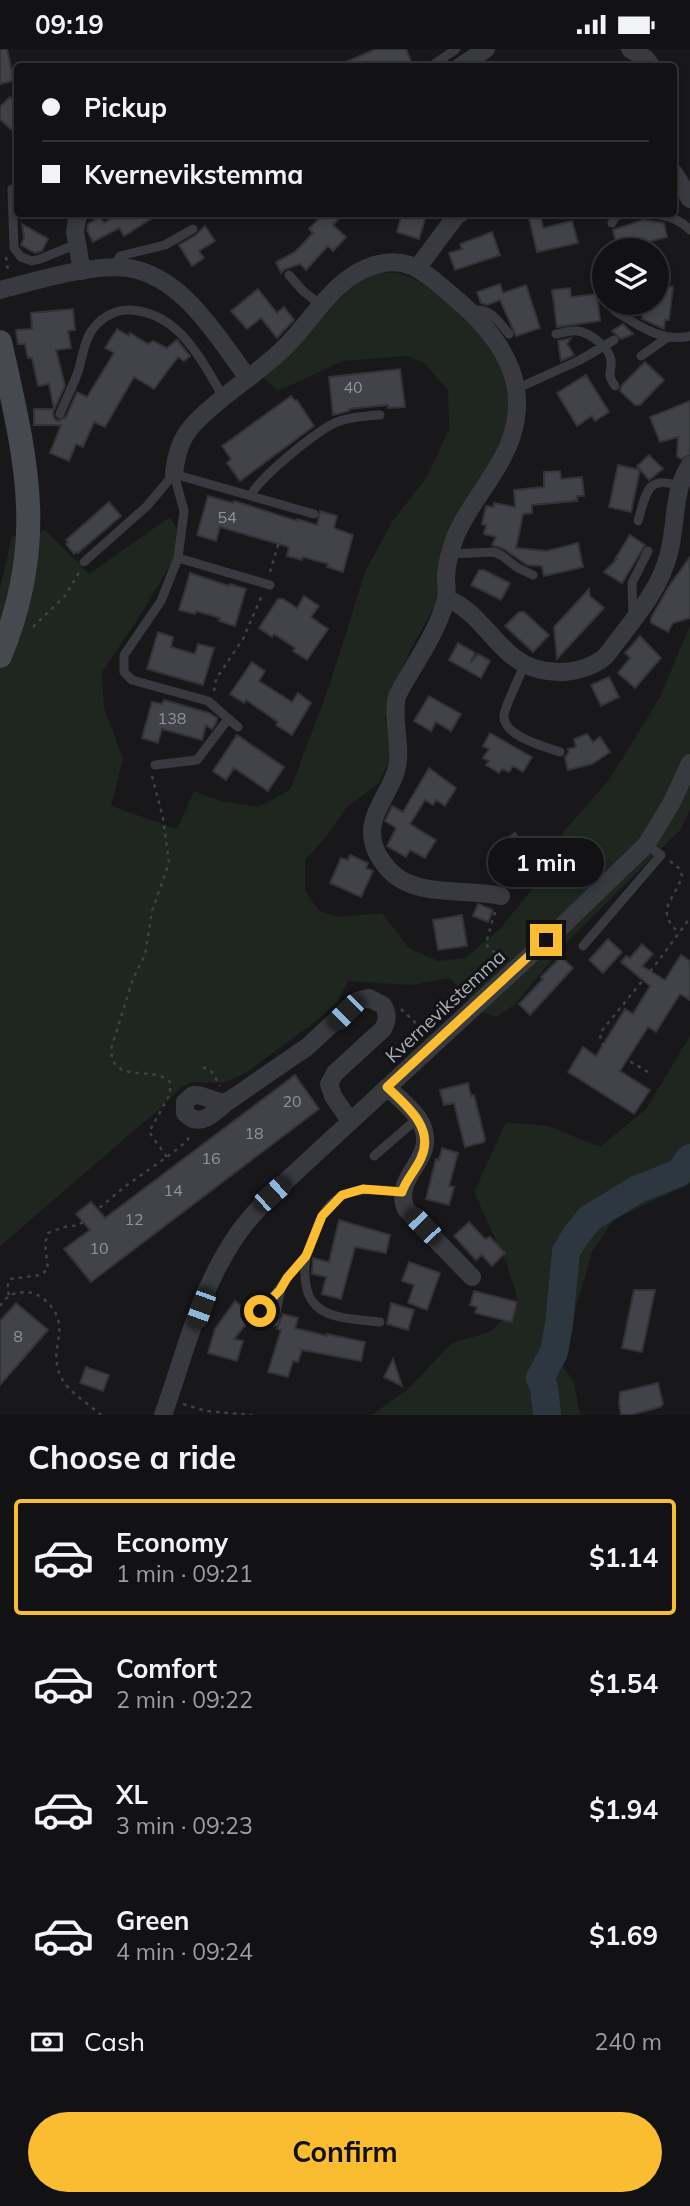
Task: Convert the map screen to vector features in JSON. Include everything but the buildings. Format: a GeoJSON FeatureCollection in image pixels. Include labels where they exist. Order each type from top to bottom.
{"type":"FeatureCollection","features":[{"type":"Feature","properties":{"kind":"main road"},"geometry":{"type":"LineString","coordinates":[[0,342],[26,464],[29,519],[21,594],[0,656]]}},
{"type":"Feature","properties":{"kind":"street"},"geometry":{"type":"LineString","coordinates":[[466,63],[486,49]]}},
{"type":"Feature","properties":{"kind":"street"},"geometry":{"type":"LineString","coordinates":[[630,49],[649,63]]}},
{"type":"Feature","properties":{"kind":"street"},"geometry":{"type":"LineString","coordinates":[[677,178],[690,198]]}},
{"type":"Feature","properties":{"kind":"street"},"geometry":{"type":"LineString","coordinates":[[76,217],[77,244],[82,271]]}},
{"type":"Feature","properties":{"kind":"street"},"geometry":{"type":"LineString","coordinates":[[418,267],[455,217]]}},
{"type":"Feature","properties":{"kind":"street"},"geometry":{"type":"LineString","coordinates":[[174,474],[179,447],[193,424],[282,350],[344,282],[365,269],[395,262],[418,267],[471,312],[498,343],[516,389],[516,420],[508,450],[465,517],[450,554],[446,576],[447,599],[431,636],[397,697],[394,707],[399,739],[396,771],[372,830],[374,845],[388,870],[410,885],[500,896]]}},
{"type":"Feature","properties":{"kind":"street"},"geometry":{"type":"LineString","coordinates":[[0,290],[82,271],[114,267],[143,272],[173,289],[206,321],[248,378]]}},
{"type":"Feature","properties":{"kind":"street"},"geometry":{"type":"LineString","coordinates":[[447,599],[461,605],[524,664],[546,671],[561,672],[587,667],[603,659],[654,590],[669,555],[679,486],[690,465]]}},
{"type":"Feature","properties":{"kind":"street","name":"Kvernevikstemma"},"geometry":{"type":"LineString","coordinates":[[166,1407],[209,1286],[228,1248],[248,1221],[272,1194],[515,969],[653,850],[690,763]]}},
{"type":"Feature","properties":{"kind":"street"},"geometry":{"type":"LineString","coordinates":[[223,1095],[217,1103],[204,1096],[193,1095],[188,1098],[184,1108],[188,1117],[204,1120],[223,1095],[307,1047],[356,1001],[369,998],[383,1005]]}},
{"type":"Feature","properties":{"kind":"street","name":"Kvernevikstemma"},"geometry":{"type":"LineString","coordinates":[[351,1121],[333,1096],[330,1084],[335,1073],[383,1029],[387,1016],[383,1005]]}},
{"type":"Feature","properties":{"kind":"street","name":"Kvernevikstemma"},"geometry":{"type":"LineString","coordinates":[[387,1087],[418,1118]]}},
{"type":"Feature","properties":{"kind":"street"},"geometry":{"type":"LineString","coordinates":[[418,1118],[426,1145],[402,1192],[406,1209],[472,1277]]}},
{"type":"Feature","properties":{"kind":"lane"},"geometry":{"type":"LineString","coordinates":[[436,63],[456,49]]}},
{"type":"Feature","properties":{"kind":"lane"},"geometry":{"type":"LineString","coordinates":[[12,189],[13,248],[21,257],[32,261],[77,244]]}},
{"type":"Feature","properties":{"kind":"lane"},"geometry":{"type":"LineString","coordinates":[[612,223],[615,217]]}},
{"type":"Feature","properties":{"kind":"lane"},"geometry":{"type":"LineString","coordinates":[[670,217],[690,230]]}},
{"type":"Feature","properties":{"kind":"lane"},"geometry":{"type":"LineString","coordinates":[[114,267],[120,256],[164,245],[193,229]]}},
{"type":"Feature","properties":{"kind":"lane"},"geometry":{"type":"LineString","coordinates":[[289,275],[321,305]]}},
{"type":"Feature","properties":{"kind":"lane"},"geometry":{"type":"LineString","coordinates":[[471,312],[479,309],[495,317],[509,334]]}},
{"type":"Feature","properties":{"kind":"lane"},"geometry":{"type":"LineString","coordinates":[[60,414],[75,381],[89,334],[104,317],[125,310],[152,315],[178,329],[224,398]]}},
{"type":"Feature","properties":{"kind":"lane"},"geometry":{"type":"LineString","coordinates":[[621,315],[639,326],[668,337],[690,336]]}},
{"type":"Feature","properties":{"kind":"lane"},"geometry":{"type":"LineString","coordinates":[[556,334],[582,332],[603,346],[610,356],[609,377],[615,386]]}},
{"type":"Feature","properties":{"kind":"lane"},"geometry":{"type":"LineString","coordinates":[[641,356],[668,337]]}},
{"type":"Feature","properties":{"kind":"lane"},"geometry":{"type":"LineString","coordinates":[[516,389],[580,360],[614,340]]}},
{"type":"Feature","properties":{"kind":"lane"},"geometry":{"type":"LineString","coordinates":[[251,496],[261,479],[327,427],[351,418],[380,415]]}},
{"type":"Feature","properties":{"kind":"lane"},"geometry":{"type":"LineString","coordinates":[[174,474],[314,514]]}},
{"type":"Feature","properties":{"kind":"lane"},"geometry":{"type":"LineString","coordinates":[[174,474],[184,511],[178,558],[161,601],[124,655],[124,671],[132,680],[208,701],[238,727]]}},
{"type":"Feature","properties":{"kind":"lane"},"geometry":{"type":"LineString","coordinates":[[84,562],[147,506],[174,474]]}},
{"type":"Feature","properties":{"kind":"lane"},"geometry":{"type":"LineString","coordinates":[[638,521],[650,487],[665,481],[679,486]]}},
{"type":"Feature","properties":{"kind":"lane"},"geometry":{"type":"LineString","coordinates":[[633,621],[632,583],[648,551]]}},
{"type":"Feature","properties":{"kind":"lane"},"geometry":{"type":"LineString","coordinates":[[450,554],[495,552],[533,575]]}},
{"type":"Feature","properties":{"kind":"lane"},"geometry":{"type":"LineString","coordinates":[[178,558],[268,585]]}},
{"type":"Feature","properties":{"kind":"lane"},"geometry":{"type":"LineString","coordinates":[[524,664],[506,710],[505,723],[512,732],[528,741],[560,752]]}},
{"type":"Feature","properties":{"kind":"lane"},"geometry":{"type":"LineString","coordinates":[[155,765],[197,760],[228,719]]}},
{"type":"Feature","properties":{"kind":"lane"},"geometry":{"type":"LineString","coordinates":[[583,946],[653,850]]}},
{"type":"Feature","properties":{"kind":"lane"},"geometry":{"type":"LineString","coordinates":[[374,1156],[418,1118]]}},
{"type":"Feature","properties":{"kind":"lane"},"geometry":{"type":"LineString","coordinates":[[380,1322],[335,1317],[318,1309],[307,1294],[304,1270],[306,1256],[322,1216],[342,1195],[363,1189],[402,1192]]}},
{"type":"Feature","properties":{"kind":"lane"},"geometry":{"type":"LineString","coordinates":[[249,1316],[260,1311],[280,1290],[306,1256]]}},
{"type":"Feature","properties":{"kind":"lane"},"geometry":{"type":"LineString","coordinates":[[274,1322],[280,1290]]}},
{"type":"Feature","properties":{"kind":"path"},"geometry":{"type":"LineString","coordinates":[[269,574],[289,508]]}},
{"type":"Feature","properties":{"kind":"path"},"geometry":{"type":"LineString","coordinates":[[30,629],[65,596],[84,562]]}},
{"type":"Feature","properties":{"kind":"path"},"geometry":{"type":"LineString","coordinates":[[215,687],[219,673],[243,639],[268,585]]}},
{"type":"Feature","properties":{"kind":"path"},"geometry":{"type":"LineString","coordinates":[[155,765],[151,772],[163,818],[169,863],[152,911],[145,955],[133,979],[111,1049],[111,1059],[118,1067],[134,1074],[150,1073],[166,1077],[170,1082],[170,1094],[149,1132],[167,1157]]}},
{"type":"Feature","properties":{"kind":"path"},"geometry":{"type":"LineString","coordinates":[[653,850],[677,866],[681,872],[681,879],[666,916],[678,932]]}},
{"type":"Feature","properties":{"kind":"path"},"geometry":{"type":"LineString","coordinates":[[500,896],[486,943],[489,949],[515,969]]}},
{"type":"Feature","properties":{"kind":"path"},"geometry":{"type":"LineString","coordinates":[[648,1072],[604,1046],[600,1033],[690,918]]}},
{"type":"Feature","properties":{"kind":"path"},"geometry":{"type":"LineString","coordinates":[[383,1005],[391,1004],[405,1011],[429,1035]]}},
{"type":"Feature","properties":{"kind":"path"},"geometry":{"type":"LineString","coordinates":[[203,1067],[212,1072],[223,1095]]}},
{"type":"Feature","properties":{"kind":"path"},"geometry":{"type":"LineString","coordinates":[[9,1295],[10,1279],[41,1275],[48,1269],[45,1244],[48,1233],[79,1225],[123,1188],[167,1157],[187,1141],[194,1120]]}},
{"type":"Feature","properties":{"kind":"path"},"geometry":{"type":"LineString","coordinates":[[0,1306],[9,1295],[32,1291],[56,1312],[60,1328],[56,1356],[61,1379],[101,1415]]}},
{"type":"Feature","properties":{"kind":"path"},"geometry":{"type":"LineString","coordinates":[[166,1407],[252,1415]]}},
{"type":"Feature","properties":{"kind":"shaded area"},"geometry":{"type":"Polygon","coordinates":[[[375,272],[399,273],[419,281],[466,316],[490,343],[502,369],[512,414],[499,454],[443,549],[436,603],[389,697],[385,719],[391,748],[387,766],[378,784],[347,807],[326,837],[305,860],[305,890],[319,911],[339,917],[382,913],[410,949],[438,961],[465,958],[500,929],[537,883],[564,831],[608,781],[659,699],[690,626],[690,810],[681,829],[569,940],[514,1005],[496,1017],[480,1011],[450,978],[411,985],[348,981],[337,1003],[244,1074],[223,1083],[193,1082],[181,1087],[164,1105],[0,1246],[0,589],[12,536],[28,536],[45,530],[89,574],[170,517],[177,530],[174,559],[102,672],[104,708],[123,758],[111,806],[177,829],[194,791],[220,801],[258,807],[290,790],[330,684],[365,572],[392,522],[427,477],[449,429],[448,390],[424,363],[407,356],[343,361],[278,391],[263,377],[357,281],[375,272]]]}},
{"type":"Feature","properties":{"kind":"shaded area"},"geometry":{"type":"Polygon","coordinates":[[[690,1036],[690,1184],[614,1219],[592,1252],[560,1362],[574,1382],[580,1415],[371,1415],[406,1391],[452,1343],[490,1332],[519,1304],[507,1265],[474,1192],[506,1122],[548,1126],[600,1147],[646,1109],[690,1036]]]}},
{"type":"Feature","properties":{"kind":"waterway"},"geometry":{"type":"LineString","coordinates":[[547,1415],[544,1387],[540,1378],[554,1352],[566,1252],[590,1218],[638,1189],[679,1173],[690,1158]]}},
{"type":"Feature","properties":{"kind":"route"},"geometry":{"type":"LineString","coordinates":[[260,1311],[306,1256],[322,1216],[342,1195],[363,1189],[402,1192],[404,1184],[422,1156],[426,1145],[425,1136],[418,1118],[387,1087],[546,940]]}}]}
